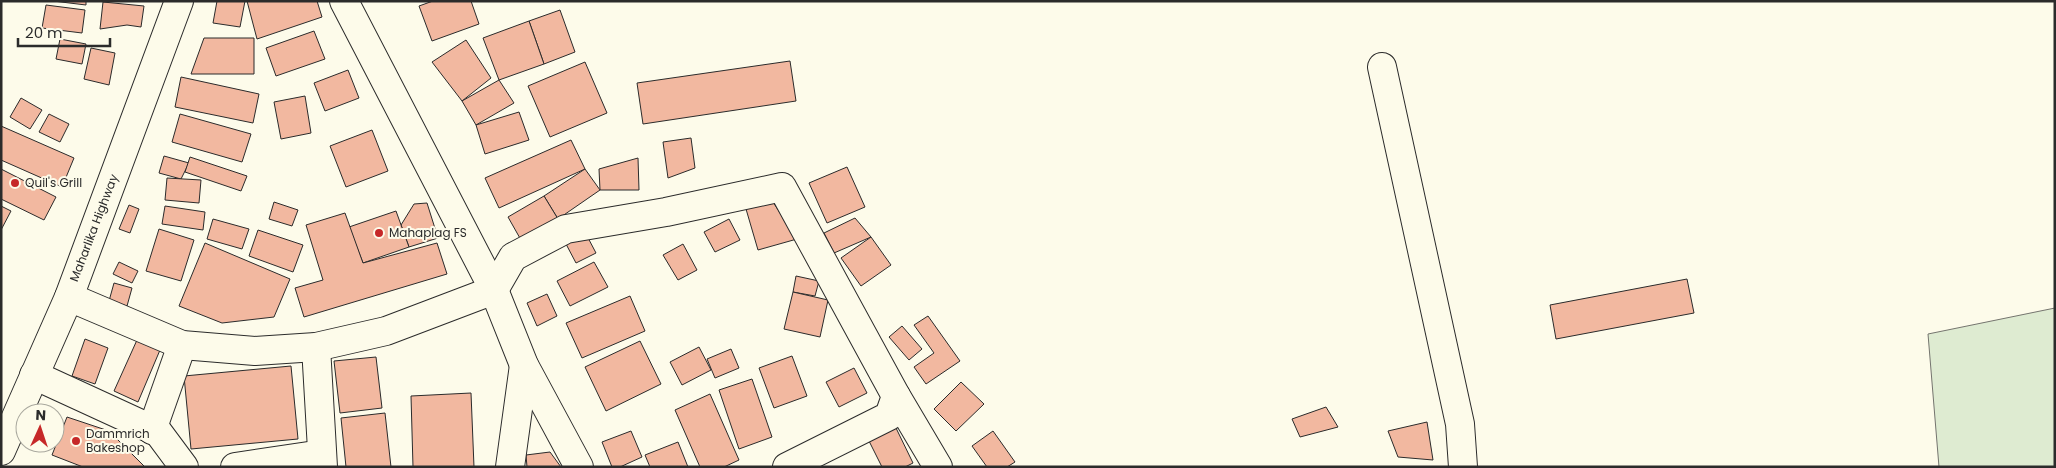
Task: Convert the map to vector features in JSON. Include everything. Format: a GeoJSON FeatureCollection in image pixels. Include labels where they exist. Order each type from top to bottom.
{"type":"FeatureCollection","features":[{"type":"Feature","properties":{"kind":"main road","name":"Maharlika Highway"},"geometry":{"type":"LineString","coordinates":[[1,451],[69,296],[179,1]]}},
{"type":"Feature","properties":{"kind":"main road"},"geometry":{"type":"LineString","coordinates":[[344,1],[494,290],[524,365],[579,467]]}},
{"type":"Feature","properties":{"kind":"main road"},"geometry":{"type":"LineString","coordinates":[[1382,67],[1460,424],[1463,467]]}},
{"type":"Feature","properties":{"kind":"main road"},"geometry":{"type":"LineString","coordinates":[[69,296],[182,345],[255,351],[316,347],[386,330],[494,290],[513,257],[566,229],[666,212],[782,187],[896,396],[938,467]]}},
{"type":"Feature","properties":{"kind":"main road"},"geometry":{"type":"LineString","coordinates":[[152,430],[182,345]]}},
{"type":"Feature","properties":{"kind":"main road"},"geometry":{"type":"LineString","coordinates":[[236,467],[322,460],[316,347]]}},
{"type":"Feature","properties":{"kind":"main road"},"geometry":{"type":"LineString","coordinates":[[510,467],[524,365]]}},
{"type":"Feature","properties":{"kind":"main road"},"geometry":{"type":"LineString","coordinates":[[34,375],[158,432],[184,467]]}},
{"type":"Feature","properties":{"kind":"main road"},"geometry":{"type":"LineString","coordinates":[[787,467],[890,416],[896,396]]}},
{"type":"Feature","properties":{"kind":"green space"},"geometry":{"type":"Polygon","coordinates":[[[2055,308],[2055,467],[1939,467],[1928,334],[2055,308]]]}},
{"type":"Feature","properties":{"kind":"building"},"geometry":{"type":"Polygon","coordinates":[[[53,1],[86,1],[86,5],[53,1]]]}},
{"type":"Feature","properties":{"kind":"building"},"geometry":{"type":"Polygon","coordinates":[[[217,1],[245,1],[240,27],[213,23],[217,1]]]}},
{"type":"Feature","properties":{"kind":"building"},"geometry":{"type":"Polygon","coordinates":[[[247,1],[317,1],[322,17],[257,39],[247,1]]]}},
{"type":"Feature","properties":{"kind":"building"},"geometry":{"type":"Polygon","coordinates":[[[433,1],[471,1],[479,24],[432,41],[419,6],[433,1]]]}},
{"type":"Feature","properties":{"kind":"building"},"geometry":{"type":"Polygon","coordinates":[[[103,2],[144,6],[141,27],[127,25],[100,29],[103,2]]]}},
{"type":"Feature","properties":{"kind":"building"},"geometry":{"type":"Polygon","coordinates":[[[46,5],[85,10],[82,33],[42,28],[46,5]]]}},
{"type":"Feature","properties":{"kind":"building"},"geometry":{"type":"Polygon","coordinates":[[[560,10],[575,52],[544,64],[529,21],[560,10]]]}},
{"type":"Feature","properties":{"kind":"building"},"geometry":{"type":"Polygon","coordinates":[[[529,21],[544,64],[499,80],[483,38],[529,21]]]}},
{"type":"Feature","properties":{"kind":"building"},"geometry":{"type":"Polygon","coordinates":[[[314,31],[325,59],[276,76],[266,48],[314,31]]]}},
{"type":"Feature","properties":{"kind":"building"},"geometry":{"type":"Polygon","coordinates":[[[204,38],[254,38],[254,74],[191,74],[204,38]]]}},
{"type":"Feature","properties":{"kind":"building"},"geometry":{"type":"Polygon","coordinates":[[[60,39],[86,44],[82,64],[56,59],[60,39]]]}},
{"type":"Feature","properties":{"kind":"building"},"geometry":{"type":"Polygon","coordinates":[[[466,40],[491,78],[462,101],[432,62],[466,40]]]}},
{"type":"Feature","properties":{"kind":"building"},"geometry":{"type":"Polygon","coordinates":[[[91,48],[115,53],[109,85],[84,79],[91,48]]]}},
{"type":"Feature","properties":{"kind":"building"},"geometry":{"type":"Polygon","coordinates":[[[790,61],[796,101],[643,124],[637,83],[790,61]]]}},
{"type":"Feature","properties":{"kind":"building"},"geometry":{"type":"Polygon","coordinates":[[[585,62],[607,113],[550,137],[528,86],[585,62]]]}},
{"type":"Feature","properties":{"kind":"building"},"geometry":{"type":"Polygon","coordinates":[[[348,70],[359,98],[325,111],[314,83],[348,70]]]}},
{"type":"Feature","properties":{"kind":"building"},"geometry":{"type":"Polygon","coordinates":[[[181,77],[259,94],[253,123],[175,107],[181,77]]]}},
{"type":"Feature","properties":{"kind":"building"},"geometry":{"type":"Polygon","coordinates":[[[499,80],[514,103],[476,125],[462,101],[499,80]]]}},
{"type":"Feature","properties":{"kind":"building"},"geometry":{"type":"Polygon","coordinates":[[[305,96],[311,133],[281,139],[274,102],[305,96]]]}},
{"type":"Feature","properties":{"kind":"building"},"geometry":{"type":"Polygon","coordinates":[[[21,98],[42,110],[30,129],[10,117],[21,98]]]}},
{"type":"Feature","properties":{"kind":"building"},"geometry":{"type":"Polygon","coordinates":[[[519,112],[529,140],[485,154],[476,125],[519,112]]]}},
{"type":"Feature","properties":{"kind":"building"},"geometry":{"type":"Polygon","coordinates":[[[49,114],[69,124],[60,142],[39,132],[49,114]]]}},
{"type":"Feature","properties":{"kind":"building"},"geometry":{"type":"Polygon","coordinates":[[[180,114],[251,134],[242,162],[172,142],[180,114]]]}},
{"type":"Feature","properties":{"kind":"building"},"geometry":{"type":"Polygon","coordinates":[[[1,126],[74,158],[62,187],[1,160],[1,126]]]}},
{"type":"Feature","properties":{"kind":"building"},"geometry":{"type":"Polygon","coordinates":[[[372,130],[388,171],[346,187],[330,146],[372,130]]]}},
{"type":"Feature","properties":{"kind":"building"},"geometry":{"type":"Polygon","coordinates":[[[691,138],[695,168],[668,178],[663,142],[691,138]]]}},
{"type":"Feature","properties":{"kind":"building"},"geometry":{"type":"Polygon","coordinates":[[[571,140],[585,169],[499,208],[485,178],[571,140]]]}},
{"type":"Feature","properties":{"kind":"building"},"geometry":{"type":"Polygon","coordinates":[[[164,156],[189,163],[181,179],[159,173],[164,156]]]}},
{"type":"Feature","properties":{"kind":"building"},"geometry":{"type":"Polygon","coordinates":[[[190,157],[247,176],[241,191],[185,172],[190,157]]]}},
{"type":"Feature","properties":{"kind":"building"},"geometry":{"type":"Polygon","coordinates":[[[638,158],[639,190],[600,190],[599,169],[638,158]]]}},
{"type":"Feature","properties":{"kind":"building"},"geometry":{"type":"Polygon","coordinates":[[[847,167],[865,207],[827,223],[809,183],[847,167]]]}},
{"type":"Feature","properties":{"kind":"building","name":"Quil's Grill"},"geometry":{"type":"Polygon","coordinates":[[[1,169],[56,197],[44,220],[1,199],[1,169]]]}},
{"type":"Feature","properties":{"kind":"building"},"geometry":{"type":"Polygon","coordinates":[[[585,169],[600,190],[558,219],[544,196],[585,169]]]}},
{"type":"Feature","properties":{"kind":"building"},"geometry":{"type":"Polygon","coordinates":[[[167,178],[201,180],[199,203],[165,200],[167,178]]]}},
{"type":"Feature","properties":{"kind":"building"},"geometry":{"type":"Polygon","coordinates":[[[544,196],[558,219],[521,240],[508,217],[544,196]]]}},
{"type":"Feature","properties":{"kind":"building"},"geometry":{"type":"Polygon","coordinates":[[[274,202],[298,210],[292,226],[269,219],[274,202]]]}},
{"type":"Feature","properties":{"kind":"building"},"geometry":{"type":"Polygon","coordinates":[[[773,202],[797,239],[758,250],[746,209],[773,202]]]}},
{"type":"Feature","properties":{"kind":"building"},"geometry":{"type":"Polygon","coordinates":[[[427,203],[438,238],[409,247],[401,225],[414,204],[427,203]]]}},
{"type":"Feature","properties":{"kind":"building"},"geometry":{"type":"Polygon","coordinates":[[[129,205],[139,209],[130,233],[119,229],[129,205]]]}},
{"type":"Feature","properties":{"kind":"building"},"geometry":{"type":"Polygon","coordinates":[[[1,206],[11,211],[1,230],[1,206]]]}},
{"type":"Feature","properties":{"kind":"building"},"geometry":{"type":"Polygon","coordinates":[[[165,206],[205,212],[203,230],[162,224],[165,206]]]}},
{"type":"Feature","properties":{"kind":"building"},"geometry":{"type":"Polygon","coordinates":[[[396,211],[409,247],[363,263],[349,227],[396,211]]]}},
{"type":"Feature","properties":{"kind":"building"},"geometry":{"type":"Polygon","coordinates":[[[345,213],[363,263],[437,243],[447,274],[304,317],[295,288],[323,280],[306,225],[345,213]]]}},
{"type":"Feature","properties":{"kind":"building"},"geometry":{"type":"Polygon","coordinates":[[[855,218],[871,237],[834,253],[824,233],[855,218]]]}},
{"type":"Feature","properties":{"kind":"building"},"geometry":{"type":"Polygon","coordinates":[[[213,219],[249,229],[242,249],[207,239],[213,219]]]}},
{"type":"Feature","properties":{"kind":"building"},"geometry":{"type":"Polygon","coordinates":[[[729,219],[740,240],[715,252],[704,232],[729,219]]]}},
{"type":"Feature","properties":{"kind":"building"},"geometry":{"type":"Polygon","coordinates":[[[159,229],[194,240],[181,281],[146,271],[159,229]]]}},
{"type":"Feature","properties":{"kind":"building"},"geometry":{"type":"Polygon","coordinates":[[[258,230],[303,245],[293,272],[249,256],[258,230]]]}},
{"type":"Feature","properties":{"kind":"building"},"geometry":{"type":"Polygon","coordinates":[[[586,234],[596,253],[576,263],[566,244],[586,234]]]}},
{"type":"Feature","properties":{"kind":"building"},"geometry":{"type":"Polygon","coordinates":[[[871,237],[891,265],[861,286],[841,258],[871,237]]]}},
{"type":"Feature","properties":{"kind":"building"},"geometry":{"type":"Polygon","coordinates":[[[205,243],[290,279],[274,317],[222,323],[179,306],[205,243]]]}},
{"type":"Feature","properties":{"kind":"building"},"geometry":{"type":"Polygon","coordinates":[[[683,244],[697,270],[678,280],[663,255],[683,244]]]}},
{"type":"Feature","properties":{"kind":"building"},"geometry":{"type":"Polygon","coordinates":[[[119,262],[138,271],[132,283],[113,274],[119,262]]]}},
{"type":"Feature","properties":{"kind":"building"},"geometry":{"type":"Polygon","coordinates":[[[594,262],[608,287],[570,306],[557,281],[594,262]]]}},
{"type":"Feature","properties":{"kind":"building"},"geometry":{"type":"Polygon","coordinates":[[[796,276],[819,281],[815,296],[793,292],[796,276]]]}},
{"type":"Feature","properties":{"kind":"building"},"geometry":{"type":"Polygon","coordinates":[[[1687,279],[1694,313],[1556,339],[1550,305],[1687,279]]]}},
{"type":"Feature","properties":{"kind":"building"},"geometry":{"type":"Polygon","coordinates":[[[114,283],[132,288],[127,306],[109,301],[114,283]]]}},
{"type":"Feature","properties":{"kind":"building"},"geometry":{"type":"Polygon","coordinates":[[[793,292],[828,300],[820,337],[784,329],[793,292]]]}},
{"type":"Feature","properties":{"kind":"building"},"geometry":{"type":"Polygon","coordinates":[[[547,294],[557,316],[537,326],[527,303],[547,294]]]}},
{"type":"Feature","properties":{"kind":"building"},"geometry":{"type":"Polygon","coordinates":[[[630,296],[645,331],[582,358],[566,323],[630,296]]]}},
{"type":"Feature","properties":{"kind":"building"},"geometry":{"type":"Polygon","coordinates":[[[928,316],[960,361],[926,384],[914,367],[934,353],[914,325],[928,316]]]}},
{"type":"Feature","properties":{"kind":"building"},"geometry":{"type":"Polygon","coordinates":[[[902,326],[922,349],[909,360],[889,337],[902,326]]]}},
{"type":"Feature","properties":{"kind":"building"},"geometry":{"type":"Polygon","coordinates":[[[85,339],[108,348],[95,384],[72,376],[85,339]]]}},
{"type":"Feature","properties":{"kind":"building"},"geometry":{"type":"Polygon","coordinates":[[[137,340],[160,350],[138,402],[114,391],[137,340]]]}},
{"type":"Feature","properties":{"kind":"building"},"geometry":{"type":"Polygon","coordinates":[[[640,341],[661,384],[606,411],[585,367],[640,341]]]}},
{"type":"Feature","properties":{"kind":"building"},"geometry":{"type":"Polygon","coordinates":[[[699,347],[711,370],[682,385],[670,362],[699,347]]]}},
{"type":"Feature","properties":{"kind":"building"},"geometry":{"type":"Polygon","coordinates":[[[731,349],[739,368],[715,378],[707,359],[731,349]]]}},
{"type":"Feature","properties":{"kind":"building"},"geometry":{"type":"Polygon","coordinates":[[[792,356],[807,396],[774,408],[759,368],[792,356]]]}},
{"type":"Feature","properties":{"kind":"building"},"geometry":{"type":"Polygon","coordinates":[[[376,357],[382,408],[340,413],[334,361],[376,357]]]}},
{"type":"Feature","properties":{"kind":"building"},"geometry":{"type":"Polygon","coordinates":[[[291,366],[298,439],[191,449],[184,376],[291,366]]]}},
{"type":"Feature","properties":{"kind":"building"},"geometry":{"type":"Polygon","coordinates":[[[854,368],[867,393],[839,407],[826,382],[854,368]]]}},
{"type":"Feature","properties":{"kind":"building"},"geometry":{"type":"Polygon","coordinates":[[[752,379],[772,437],[739,449],[719,390],[752,379]]]}},
{"type":"Feature","properties":{"kind":"building"},"geometry":{"type":"Polygon","coordinates":[[[961,382],[984,404],[956,431],[934,409],[961,382]]]}},
{"type":"Feature","properties":{"kind":"building"},"geometry":{"type":"Polygon","coordinates":[[[471,393],[474,467],[413,467],[411,396],[471,393]]]}},
{"type":"Feature","properties":{"kind":"building"},"geometry":{"type":"Polygon","coordinates":[[[710,394],[739,460],[724,467],[700,467],[675,410],[710,394]]]}},
{"type":"Feature","properties":{"kind":"building"},"geometry":{"type":"Polygon","coordinates":[[[1326,407],[1338,427],[1300,437],[1292,419],[1326,407]]]}},
{"type":"Feature","properties":{"kind":"building"},"geometry":{"type":"Polygon","coordinates":[[[385,413],[391,467],[346,467],[341,418],[385,413]]]}},
{"type":"Feature","properties":{"kind":"building"},"geometry":{"type":"Polygon","coordinates":[[[67,417],[109,431],[145,467],[83,467],[52,455],[53,453],[65,453],[65,422],[67,417]]]}},
{"type":"Feature","properties":{"kind":"building"},"geometry":{"type":"Polygon","coordinates":[[[1427,422],[1433,460],[1398,457],[1388,431],[1427,422]]]}},
{"type":"Feature","properties":{"kind":"building"},"geometry":{"type":"Polygon","coordinates":[[[896,428],[913,463],[905,467],[882,467],[869,441],[896,428]]]}},
{"type":"Feature","properties":{"kind":"building"},"geometry":{"type":"Polygon","coordinates":[[[631,431],[642,457],[620,467],[612,467],[602,442],[631,431]]]}},
{"type":"Feature","properties":{"kind":"building"},"geometry":{"type":"Polygon","coordinates":[[[993,431],[1015,462],[1007,467],[987,467],[972,446],[993,431]]]}},
{"type":"Feature","properties":{"kind":"building"},"geometry":{"type":"Polygon","coordinates":[[[678,442],[688,467],[650,467],[645,455],[678,442]]]}},
{"type":"Feature","properties":{"kind":"building"},"geometry":{"type":"Polygon","coordinates":[[[550,452],[561,467],[527,467],[526,455],[550,452]]]}},
{"type":"Feature","properties":{"kind":"place","name":"Quil's Grill"},"geometry":{"type":"Point","coordinates":[15,183]}},
{"type":"Feature","properties":{"kind":"place","name":"Mahaplag FS"},"geometry":{"type":"Point","coordinates":[379,233]}},
{"type":"Feature","properties":{"kind":"place","name":"Dammrich Bakeshop"},"geometry":{"type":"Point","coordinates":[76,441]}}]}
